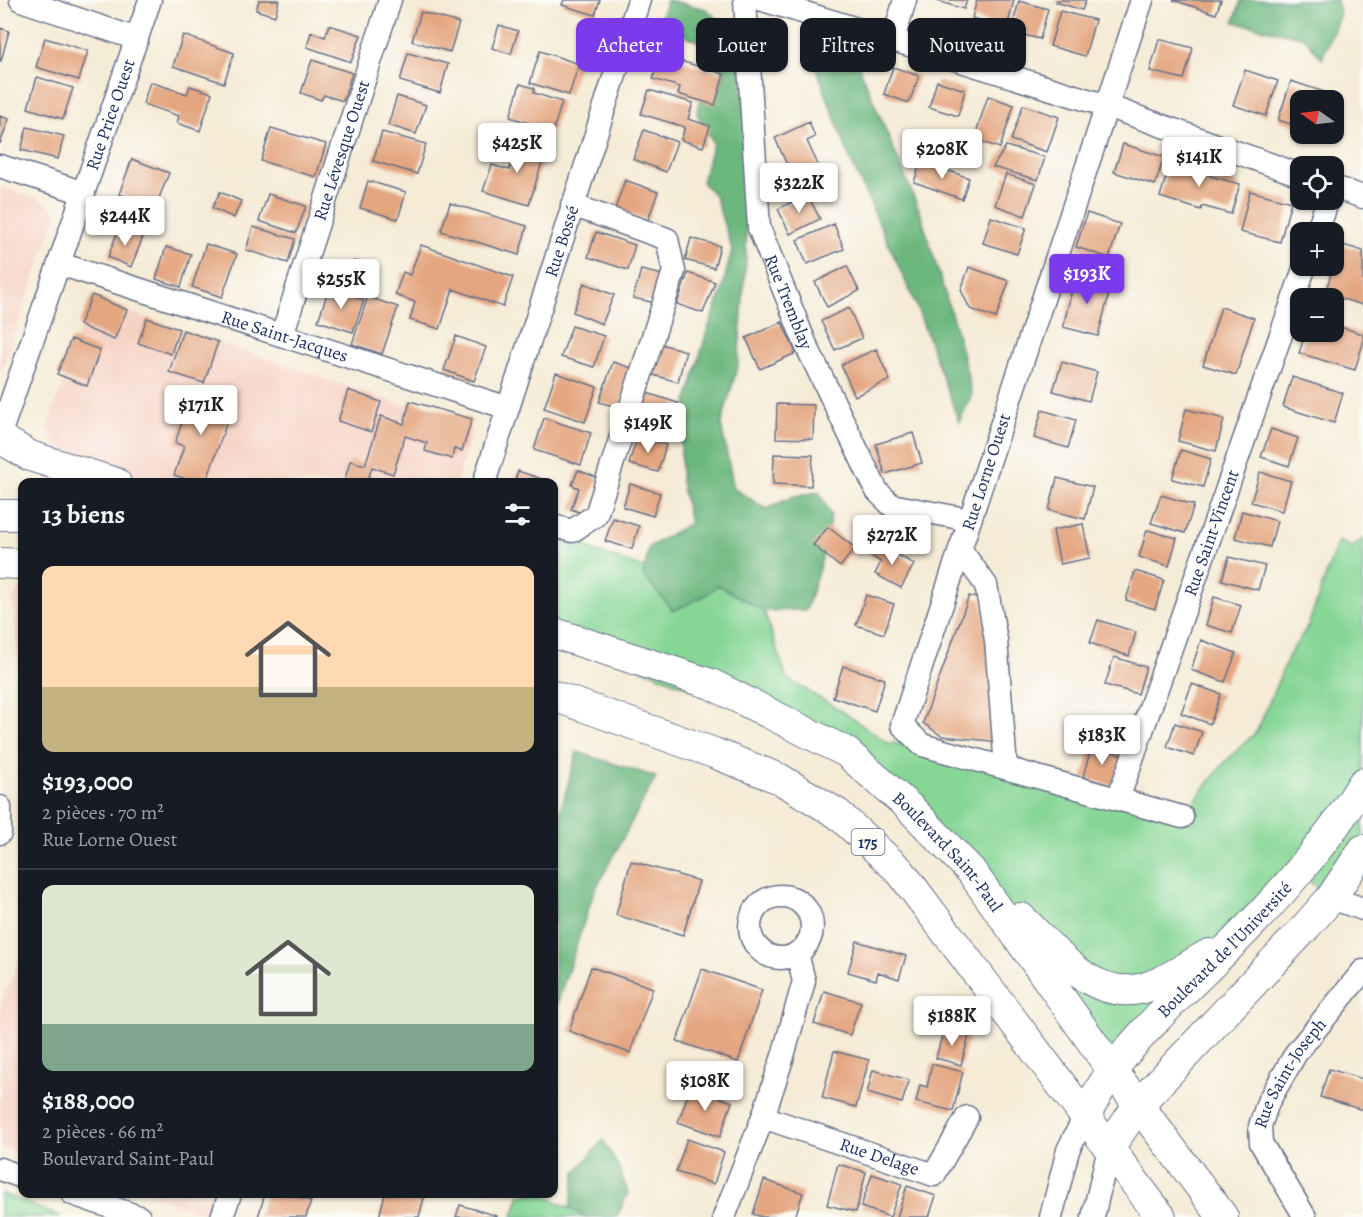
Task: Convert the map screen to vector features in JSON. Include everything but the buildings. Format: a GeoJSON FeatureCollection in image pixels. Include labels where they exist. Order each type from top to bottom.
{"type":"FeatureCollection","features":[{"type":"Feature","properties":{"kind":"main road"},"geometry":{"type":"LineString","coordinates":[[0,436],[30,456],[100,478]]}},
{"type":"Feature","properties":{"kind":"main road"},"geometry":{"type":"LineString","coordinates":[[0,515],[18,515]]}},
{"type":"Feature","properties":{"kind":"main road"},"geometry":{"type":"LineString","coordinates":[[0,563],[18,564]]}},
{"type":"Feature","properties":{"kind":"main road","name":"Boulevard Saint-Paul"},"geometry":{"type":"LineString","coordinates":[[558,634],[711,684],[846,752],[909,807],[971,871],[1112,1070],[1223,1217]]}},
{"type":"Feature","properties":{"kind":"main road","name":"175"},"geometry":{"type":"LineString","coordinates":[[558,697],[704,749],[780,779],[838,814],[900,871],[1086,1114],[1109,1148]]}},
{"type":"Feature","properties":{"kind":"main road","name":"Boulevard de l'Université"},"geometry":{"type":"LineString","coordinates":[[1086,1114],[1112,1070],[1131,1047],[1298,873],[1342,817],[1363,783]]}},
{"type":"Feature","properties":{"kind":"main road"},"geometry":{"type":"LineString","coordinates":[[1161,1217],[1109,1148],[1139,1104],[1331,898],[1363,850]]}},
{"type":"Feature","properties":{"kind":"main road"},"geometry":{"type":"LineString","coordinates":[[971,871],[1052,947],[1062,960],[1099,985],[1123,990],[1138,989],[1157,982],[1237,939]]}},
{"type":"Feature","properties":{"kind":"street"},"geometry":{"type":"LineString","coordinates":[[21,0],[137,39]]}},
{"type":"Feature","properties":{"kind":"street","name":"Rue Price Ouest"},"geometry":{"type":"LineString","coordinates":[[0,436],[150,0]]}},
{"type":"Feature","properties":{"kind":"street","name":"Rue Lévesque Ouest"},"geometry":{"type":"LineString","coordinates":[[282,335],[390,0]]}},
{"type":"Feature","properties":{"kind":"street","name":"Rue Bossé"},"geometry":{"type":"LineString","coordinates":[[486,478],[639,0]]}},
{"type":"Feature","properties":{"kind":"street","name":"Rue Tremblay"},"geometry":{"type":"LineString","coordinates":[[745,0],[759,228],[806,345],[877,491],[891,505],[970,520]]}},
{"type":"Feature","properties":{"kind":"street"},"geometry":{"type":"LineString","coordinates":[[763,0],[822,18]]}},
{"type":"Feature","properties":{"kind":"street"},"geometry":{"type":"LineString","coordinates":[[896,30],[905,0]]}},
{"type":"Feature","properties":{"kind":"street","name":"Rue Lorne Ouest"},"geometry":{"type":"LineString","coordinates":[[1142,0],[902,725],[922,745],[1182,817]]}},
{"type":"Feature","properties":{"kind":"street"},"geometry":{"type":"LineString","coordinates":[[896,41],[1107,106],[1290,171]]}},
{"type":"Feature","properties":{"kind":"street"},"geometry":{"type":"LineString","coordinates":[[0,166],[84,194]]}},
{"type":"Feature","properties":{"kind":"street"},"geometry":{"type":"LineString","coordinates":[[1344,190],[1363,197]]}},
{"type":"Feature","properties":{"kind":"street"},"geometry":{"type":"LineString","coordinates":[[558,527],[572,531],[596,515],[674,271],[667,239],[572,205]]}},
{"type":"Feature","properties":{"kind":"street","name":"Rue Saint-Jacques"},"geometry":{"type":"LineString","coordinates":[[60,264],[508,408]]}},
{"type":"Feature","properties":{"kind":"street","name":"Rue Saint-Vincent"},"geometry":{"type":"LineString","coordinates":[[1118,799],[1301,276]]}},
{"type":"Feature","properties":{"kind":"street"},"geometry":{"type":"LineString","coordinates":[[960,549],[986,585],[996,640],[1006,768]]}},
{"type":"Feature","properties":{"kind":"street"},"geometry":{"type":"LineString","coordinates":[[0,807],[0,833]]}},
{"type":"Feature","properties":{"kind":"street"},"geometry":{"type":"LineString","coordinates":[[1331,898],[1363,909]]}},
{"type":"Feature","properties":{"kind":"street"},"geometry":{"type":"LineString","coordinates":[[724,1217],[783,1056],[804,981],[798,953]]}},
{"type":"Feature","properties":{"kind":"street","name":"Rue Saint-Joseph"},"geometry":{"type":"LineString","coordinates":[[1305,1217],[1261,1143],[1260,1125],[1268,1102],[1296,1053],[1363,971]]}},
{"type":"Feature","properties":{"kind":"street"},"geometry":{"type":"LineString","coordinates":[[1052,1217],[1068,1150],[1086,1114]]}},
{"type":"Feature","properties":{"kind":"street","name":"Rue Delage"},"geometry":{"type":"LineString","coordinates":[[762,1117],[934,1175],[967,1117]]}},
{"type":"Feature","properties":{"kind":"street"},"geometry":{"type":"LineString","coordinates":[[1093,1217],[1109,1148]]}},
{"type":"Feature","properties":{"kind":"street"},"geometry":{"type":"LineString","coordinates":[[0,1169],[18,1175]]}},
{"type":"Feature","properties":{"kind":"street"},"geometry":{"type":"LineString","coordinates":[[84,1198],[139,1217]]}},
{"type":"Feature","properties":{"kind":"street"},"geometry":{"type":"LineString","coordinates":[[222,1217],[229,1198]]}},
{"type":"Feature","properties":{"kind":"shaded area"},"geometry":{"type":"Polygon","coordinates":[[[0,186],[46,202],[57,214],[0,375],[0,186]]]}},
{"type":"Feature","properties":{"kind":"shaded area"},"geometry":{"type":"Polygon","coordinates":[[[90,299],[473,429],[458,478],[147,478],[76,455],[54,442],[47,429],[90,299]]]}},
{"type":"Feature","properties":{"kind":"shaded area"},"geometry":{"type":"Polygon","coordinates":[[[18,592],[18,653],[12,600],[18,592]]]}},
{"type":"Feature","properties":{"kind":"shaded area"},"geometry":{"type":"Polygon","coordinates":[[[18,966],[18,1153],[0,1146],[0,1004],[18,966]]]}},
{"type":"Feature","properties":{"kind":"shaded area"},"geometry":{"type":"Polygon","coordinates":[[[158,1198],[216,1198],[210,1215],[158,1198]]]}},
{"type":"Feature","properties":{"kind":"green space"},"geometry":{"type":"Polygon","coordinates":[[[667,0],[706,9],[716,18],[696,18],[696,40],[684,34],[684,18],[660,18],[667,0]]]}},
{"type":"Feature","properties":{"kind":"green space"},"geometry":{"type":"Polygon","coordinates":[[[763,0],[805,0],[816,17],[763,0]]]}},
{"type":"Feature","properties":{"kind":"green space"},"geometry":{"type":"Polygon","coordinates":[[[1241,0],[1337,0],[1340,14],[1322,59],[1305,38],[1234,22],[1241,0]]]}},
{"type":"Feature","properties":{"kind":"green space"},"geometry":{"type":"Polygon","coordinates":[[[741,72],[747,130],[746,259],[738,365],[721,425],[734,489],[767,509],[794,496],[819,492],[831,515],[821,562],[806,610],[764,611],[718,585],[706,595],[673,611],[643,575],[649,547],[690,523],[681,482],[681,422],[707,331],[721,295],[732,249],[715,196],[702,182],[713,143],[697,114],[699,100],[715,104],[725,73],[741,72]]]}},
{"type":"Feature","properties":{"kind":"green space"},"geometry":{"type":"Polygon","coordinates":[[[818,72],[861,72],[920,212],[958,336],[972,394],[959,422],[916,305],[850,159],[818,72]]]}},
{"type":"Feature","properties":{"kind":"green space"},"geometry":{"type":"Polygon","coordinates":[[[558,527],[572,531],[594,551],[644,568],[643,575],[706,595],[718,584],[764,611],[787,679],[840,710],[888,743],[922,745],[1182,817],[1224,763],[1257,731],[1289,655],[1308,626],[1338,541],[1352,547],[1363,539],[1363,850],[1331,898],[1298,873],[1112,1070],[971,871],[846,752],[558,635],[558,527]]]}},
{"type":"Feature","properties":{"kind":"green space"},"geometry":{"type":"Polygon","coordinates":[[[577,752],[656,777],[594,892],[558,1001],[558,819],[577,752]]]}},
{"type":"Feature","properties":{"kind":"green space"},"geometry":{"type":"Polygon","coordinates":[[[603,1140],[618,1166],[628,1193],[617,1217],[587,1217],[570,1208],[576,1172],[603,1140]]]}},
{"type":"Feature","properties":{"kind":"green space"},"geometry":{"type":"Polygon","coordinates":[[[0,1194],[8,1196],[61,1217],[0,1217],[0,1194]]]}},
{"type":"Feature","properties":{"kind":"green space"},"geometry":{"type":"Polygon","coordinates":[[[519,1198],[549,1198],[587,1217],[513,1217],[519,1198]]]}}]}
